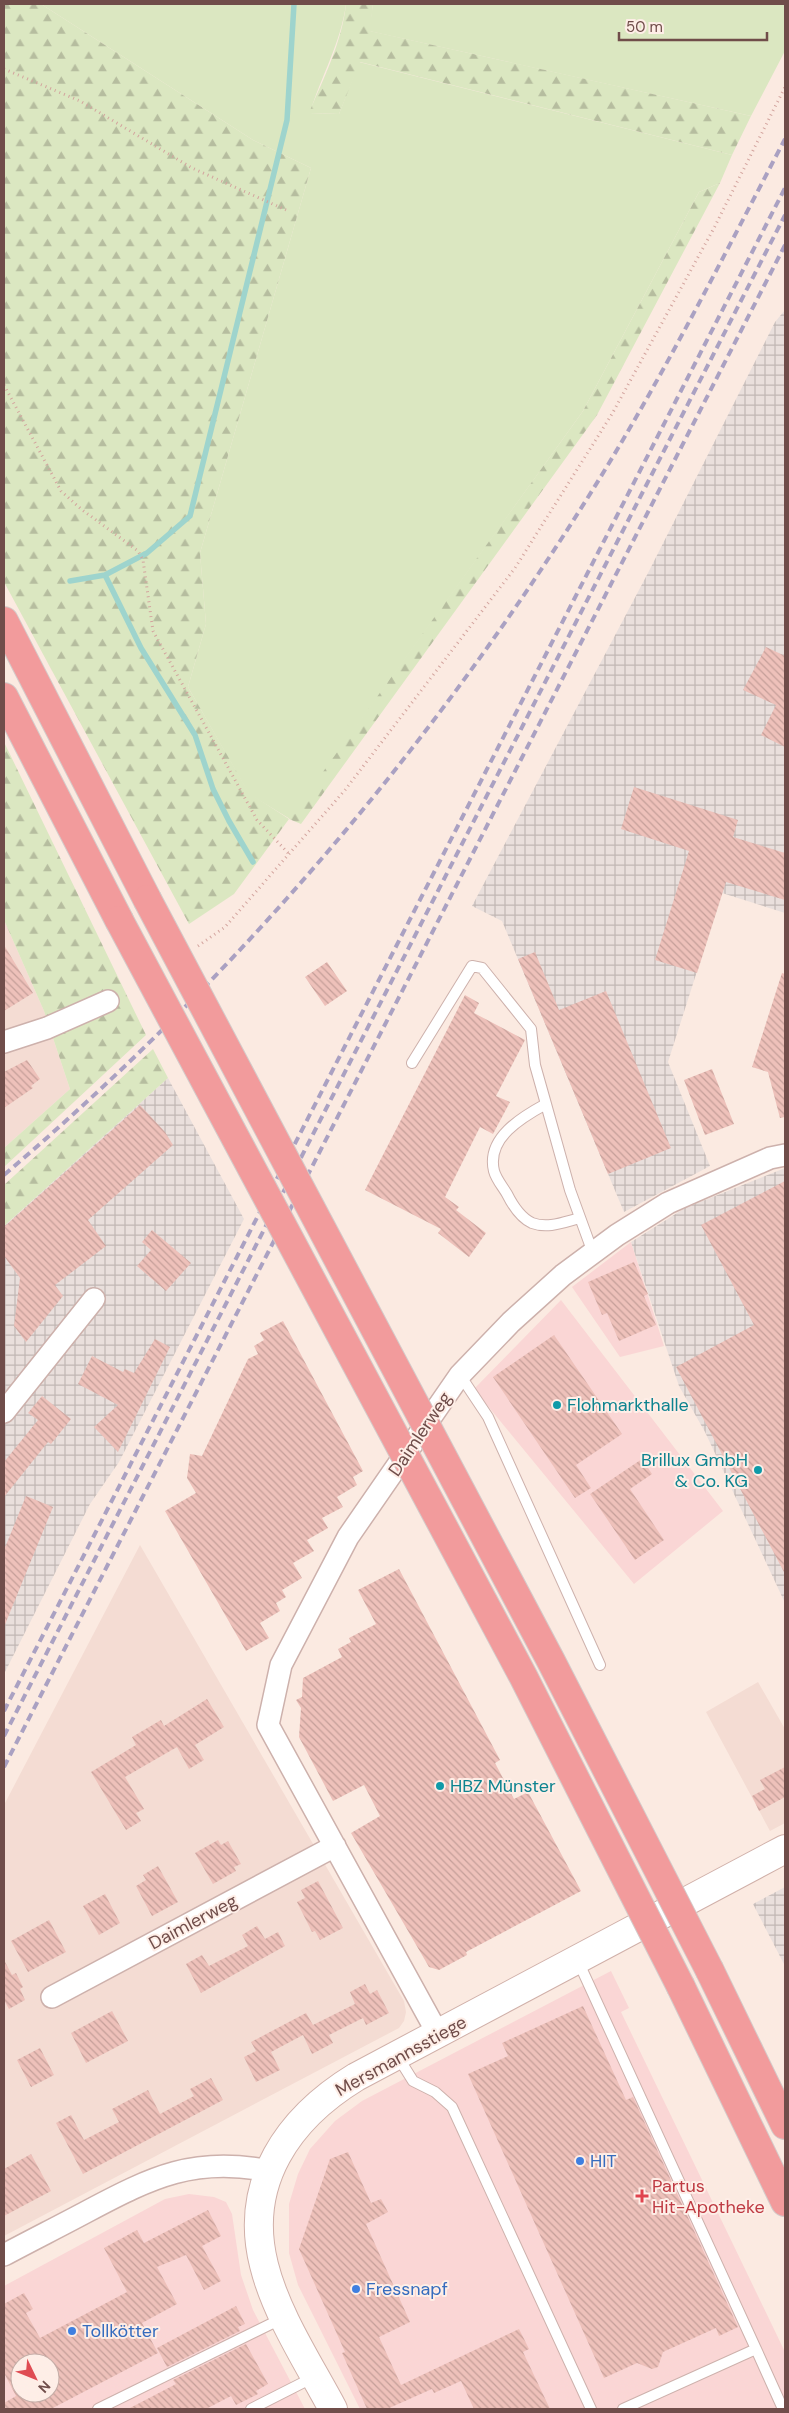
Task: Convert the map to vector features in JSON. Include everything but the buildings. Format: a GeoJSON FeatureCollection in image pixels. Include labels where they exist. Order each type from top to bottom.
{"type":"FeatureCollection","features":[{"type":"Feature","properties":{"kind":"highway"},"geometry":{"type":"LineString","coordinates":[[4,621],[147,898],[551,1661],[710,1971],[785,2125]]}},
{"type":"Feature","properties":{"kind":"highway"},"geometry":{"type":"LineString","coordinates":[[4,697],[119,920],[523,1676],[681,1988],[785,2202]]}},
{"type":"Feature","properties":{"kind":"street"},"geometry":{"type":"LineString","coordinates":[[4,1042],[47,1028],[108,1001]]}},
{"type":"Feature","properties":{"kind":"street","name":"Daimlerweg"},"geometry":{"type":"LineString","coordinates":[[438,2034],[268,1725],[281,1665],[348,1537],[460,1375],[512,1322],[563,1275],[617,1235],[668,1203],[770,1158],[785,1155]]}},
{"type":"Feature","properties":{"kind":"street"},"geometry":{"type":"LineString","coordinates":[[4,1412],[94,1299]]}},
{"type":"Feature","properties":{"kind":"street","name":"Daimlerweg"},"geometry":{"type":"LineString","coordinates":[[52,1997],[334,1846]]}},
{"type":"Feature","properties":{"kind":"street","name":"Mersmannsstiege"},"geometry":{"type":"LineString","coordinates":[[332,2409],[285,2317],[267,2276],[260,2239],[260,2212],[269,2171],[286,2138],[313,2108],[334,2091],[785,1849]]}},
{"type":"Feature","properties":{"kind":"street"},"geometry":{"type":"LineString","coordinates":[[4,2255],[124,2191],[165,2174],[206,2166],[239,2166],[269,2171]]}},
{"type":"Feature","properties":{"kind":"lane"},"geometry":{"type":"LineString","coordinates":[[412,1064],[472,966],[482,968],[530,1029],[536,1066],[546,1104],[580,1218],[593,1253]]}},
{"type":"Feature","properties":{"kind":"lane"},"geometry":{"type":"LineString","coordinates":[[546,1104],[521,1117],[502,1138],[493,1154],[494,1172],[513,1206],[530,1222],[550,1226],[580,1218]]}},
{"type":"Feature","properties":{"kind":"lane"},"geometry":{"type":"LineString","coordinates":[[460,1375],[488,1417],[600,1665]]}},
{"type":"Feature","properties":{"kind":"lane"},"geometry":{"type":"LineString","coordinates":[[578,1961],[782,2409]]}},
{"type":"Feature","properties":{"kind":"lane"},"geometry":{"type":"LineString","coordinates":[[397,2056],[413,2081],[435,2092],[452,2107],[591,2409]]}},
{"type":"Feature","properties":{"kind":"lane"},"geometry":{"type":"LineString","coordinates":[[98,2409],[285,2317]]}},
{"type":"Feature","properties":{"kind":"lane"},"geometry":{"type":"LineString","coordinates":[[623,2409],[756,2349]]}},
{"type":"Feature","properties":{"kind":"lane"},"geometry":{"type":"LineString","coordinates":[[251,2409],[315,2376]]}},
{"type":"Feature","properties":{"kind":"path"},"geometry":{"type":"LineString","coordinates":[[4,69],[80,101],[192,168],[286,210]]}},
{"type":"Feature","properties":{"kind":"path"},"geometry":{"type":"LineString","coordinates":[[194,949],[225,927],[345,790],[515,568],[612,414],[714,228],[785,87]]}},
{"type":"Feature","properties":{"kind":"path"},"geometry":{"type":"LineString","coordinates":[[4,385],[62,491],[81,508],[138,550],[143,560],[154,631],[257,820],[290,855]]}},
{"type":"Feature","properties":{"kind":"shaded area"},"geometry":{"type":"Polygon","coordinates":[[[785,310],[785,913],[722,893],[668,1062],[710,1166],[624,1212],[502,921],[472,906],[649,571],[775,322],[785,310]]]}},
{"type":"Feature","properties":{"kind":"shaded area"},"geometry":{"type":"Polygon","coordinates":[[[4,920],[44,1011],[70,1089],[4,1148],[4,920]]]}},
{"type":"Feature","properties":{"kind":"shaded area"},"geometry":{"type":"Polygon","coordinates":[[[168,1078],[244,1219],[119,1462],[90,1504],[4,1674],[4,1226],[168,1078]]]}},
{"type":"Feature","properties":{"kind":"shaded area","name":"Brillux GmbH & Co. KG"},"geometry":{"type":"Polygon","coordinates":[[[785,1168],[785,1603],[705,1432],[679,1386],[631,1242],[685,1208],[785,1168]]]}},
{"type":"Feature","properties":{"kind":"shaded area"},"geometry":{"type":"Polygon","coordinates":[[[631,1242],[664,1346],[620,1357],[572,1287],[631,1242]]]}},
{"type":"Feature","properties":{"kind":"shaded area"},"geometry":{"type":"Polygon","coordinates":[[[561,1300],[723,1511],[634,1584],[474,1389],[561,1300]]]}},
{"type":"Feature","properties":{"kind":"shaded area"},"geometry":{"type":"Polygon","coordinates":[[[140,1545],[404,2001],[406,2012],[404,2021],[399,2028],[4,2236],[4,1805],[140,1545]]]}},
{"type":"Feature","properties":{"kind":"shaded area"},"geometry":{"type":"Polygon","coordinates":[[[758,1682],[785,1729],[785,1823],[770,1831],[706,1712],[758,1682]]]}},
{"type":"Feature","properties":{"kind":"shaded area"},"geometry":{"type":"Polygon","coordinates":[[[785,1887],[785,1966],[753,1904],[785,1887]]]}},
{"type":"Feature","properties":{"kind":"shaded area"},"geometry":{"type":"Polygon","coordinates":[[[611,1971],[629,2008],[621,2012],[785,2352],[785,2409],[360,2409],[298,2285],[289,2253],[289,2204],[298,2174],[310,2149],[335,2121],[362,2101],[611,1971]]]}},
{"type":"Feature","properties":{"kind":"shaded area"},"geometry":{"type":"Polygon","coordinates":[[[189,2194],[214,2197],[226,2202],[232,2214],[241,2275],[253,2310],[305,2409],[4,2409],[4,2286],[165,2199],[189,2194]]]}},
{"type":"Feature","properties":{"kind":"green space"},"geometry":{"type":"Polygon","coordinates":[[[4,4],[41,4],[253,140],[311,168],[200,553],[206,624],[188,687],[249,793],[289,819],[234,894],[189,924],[4,582],[4,4]]]}},
{"type":"Feature","properties":{"kind":"green space"},"geometry":{"type":"Polygon","coordinates":[[[41,4],[346,4],[340,32],[310,113],[339,114],[359,62],[732,155],[720,183],[699,192],[583,411],[290,819],[249,794],[188,687],[206,624],[200,553],[311,168],[253,140],[41,4]]]}},
{"type":"Feature","properties":{"kind":"green space"},"geometry":{"type":"Polygon","coordinates":[[[346,4],[373,4],[370,31],[751,116],[732,155],[360,62],[339,114],[309,113],[341,32],[346,4]]]}},
{"type":"Feature","properties":{"kind":"green space"},"geometry":{"type":"Polygon","coordinates":[[[373,4],[785,4],[785,51],[751,116],[369,31],[373,4]]]}},
{"type":"Feature","properties":{"kind":"green space"},"geometry":{"type":"Polygon","coordinates":[[[720,183],[597,415],[301,824],[289,819],[583,411],[699,192],[720,183]]]}},
{"type":"Feature","properties":{"kind":"green space"},"geometry":{"type":"Polygon","coordinates":[[[4,742],[146,1035],[4,1167],[4,1148],[70,1089],[44,1011],[4,920],[4,742]]]}},
{"type":"Feature","properties":{"kind":"green space"},"geometry":{"type":"Polygon","coordinates":[[[153,1049],[168,1078],[4,1226],[4,1185],[153,1049]]]}},
{"type":"Feature","properties":{"kind":"waterway"},"geometry":{"type":"LineString","coordinates":[[253,862],[213,789],[195,735],[141,648],[105,575],[147,553],[190,516],[287,120],[294,4]]}},
{"type":"Feature","properties":{"kind":"waterway"},"geometry":{"type":"LineString","coordinates":[[70,581],[105,575]]}},
{"type":"Feature","properties":{"kind":"railway"},"geometry":{"type":"LineString","coordinates":[[4,1175],[88,1101],[168,1024],[246,944],[320,861],[391,775],[459,686],[524,595],[612,458],[689,322],[785,139]]}},
{"type":"Feature","properties":{"kind":"railway"},"geometry":{"type":"LineString","coordinates":[[4,1711],[785,188]]}},
{"type":"Feature","properties":{"kind":"railway"},"geometry":{"type":"LineString","coordinates":[[4,1736],[785,215]]}},
{"type":"Feature","properties":{"kind":"railway"},"geometry":{"type":"LineString","coordinates":[[4,1767],[785,245]]}},
{"type":"Feature","properties":{"kind":"place","name":"Flohmarkthalle"},"geometry":{"type":"Point","coordinates":[557,1405]}},
{"type":"Feature","properties":{"kind":"place","name":"Brillux GmbH & Co. KG"},"geometry":{"type":"Point","coordinates":[758,1470]}},
{"type":"Feature","properties":{"kind":"place","name":"HBZ Münster"},"geometry":{"type":"Point","coordinates":[440,1786]}},
{"type":"Feature","properties":{"kind":"place","name":"HIT"},"geometry":{"type":"Point","coordinates":[580,2161]}},
{"type":"Feature","properties":{"kind":"place","name":"Partus Hit-Apotheke"},"geometry":{"type":"Point","coordinates":[642,2196]}},
{"type":"Feature","properties":{"kind":"place","name":"Fressnapf"},"geometry":{"type":"Point","coordinates":[356,2289]}},
{"type":"Feature","properties":{"kind":"place","name":"Tollkötter"},"geometry":{"type":"Point","coordinates":[72,2331]}}]}
